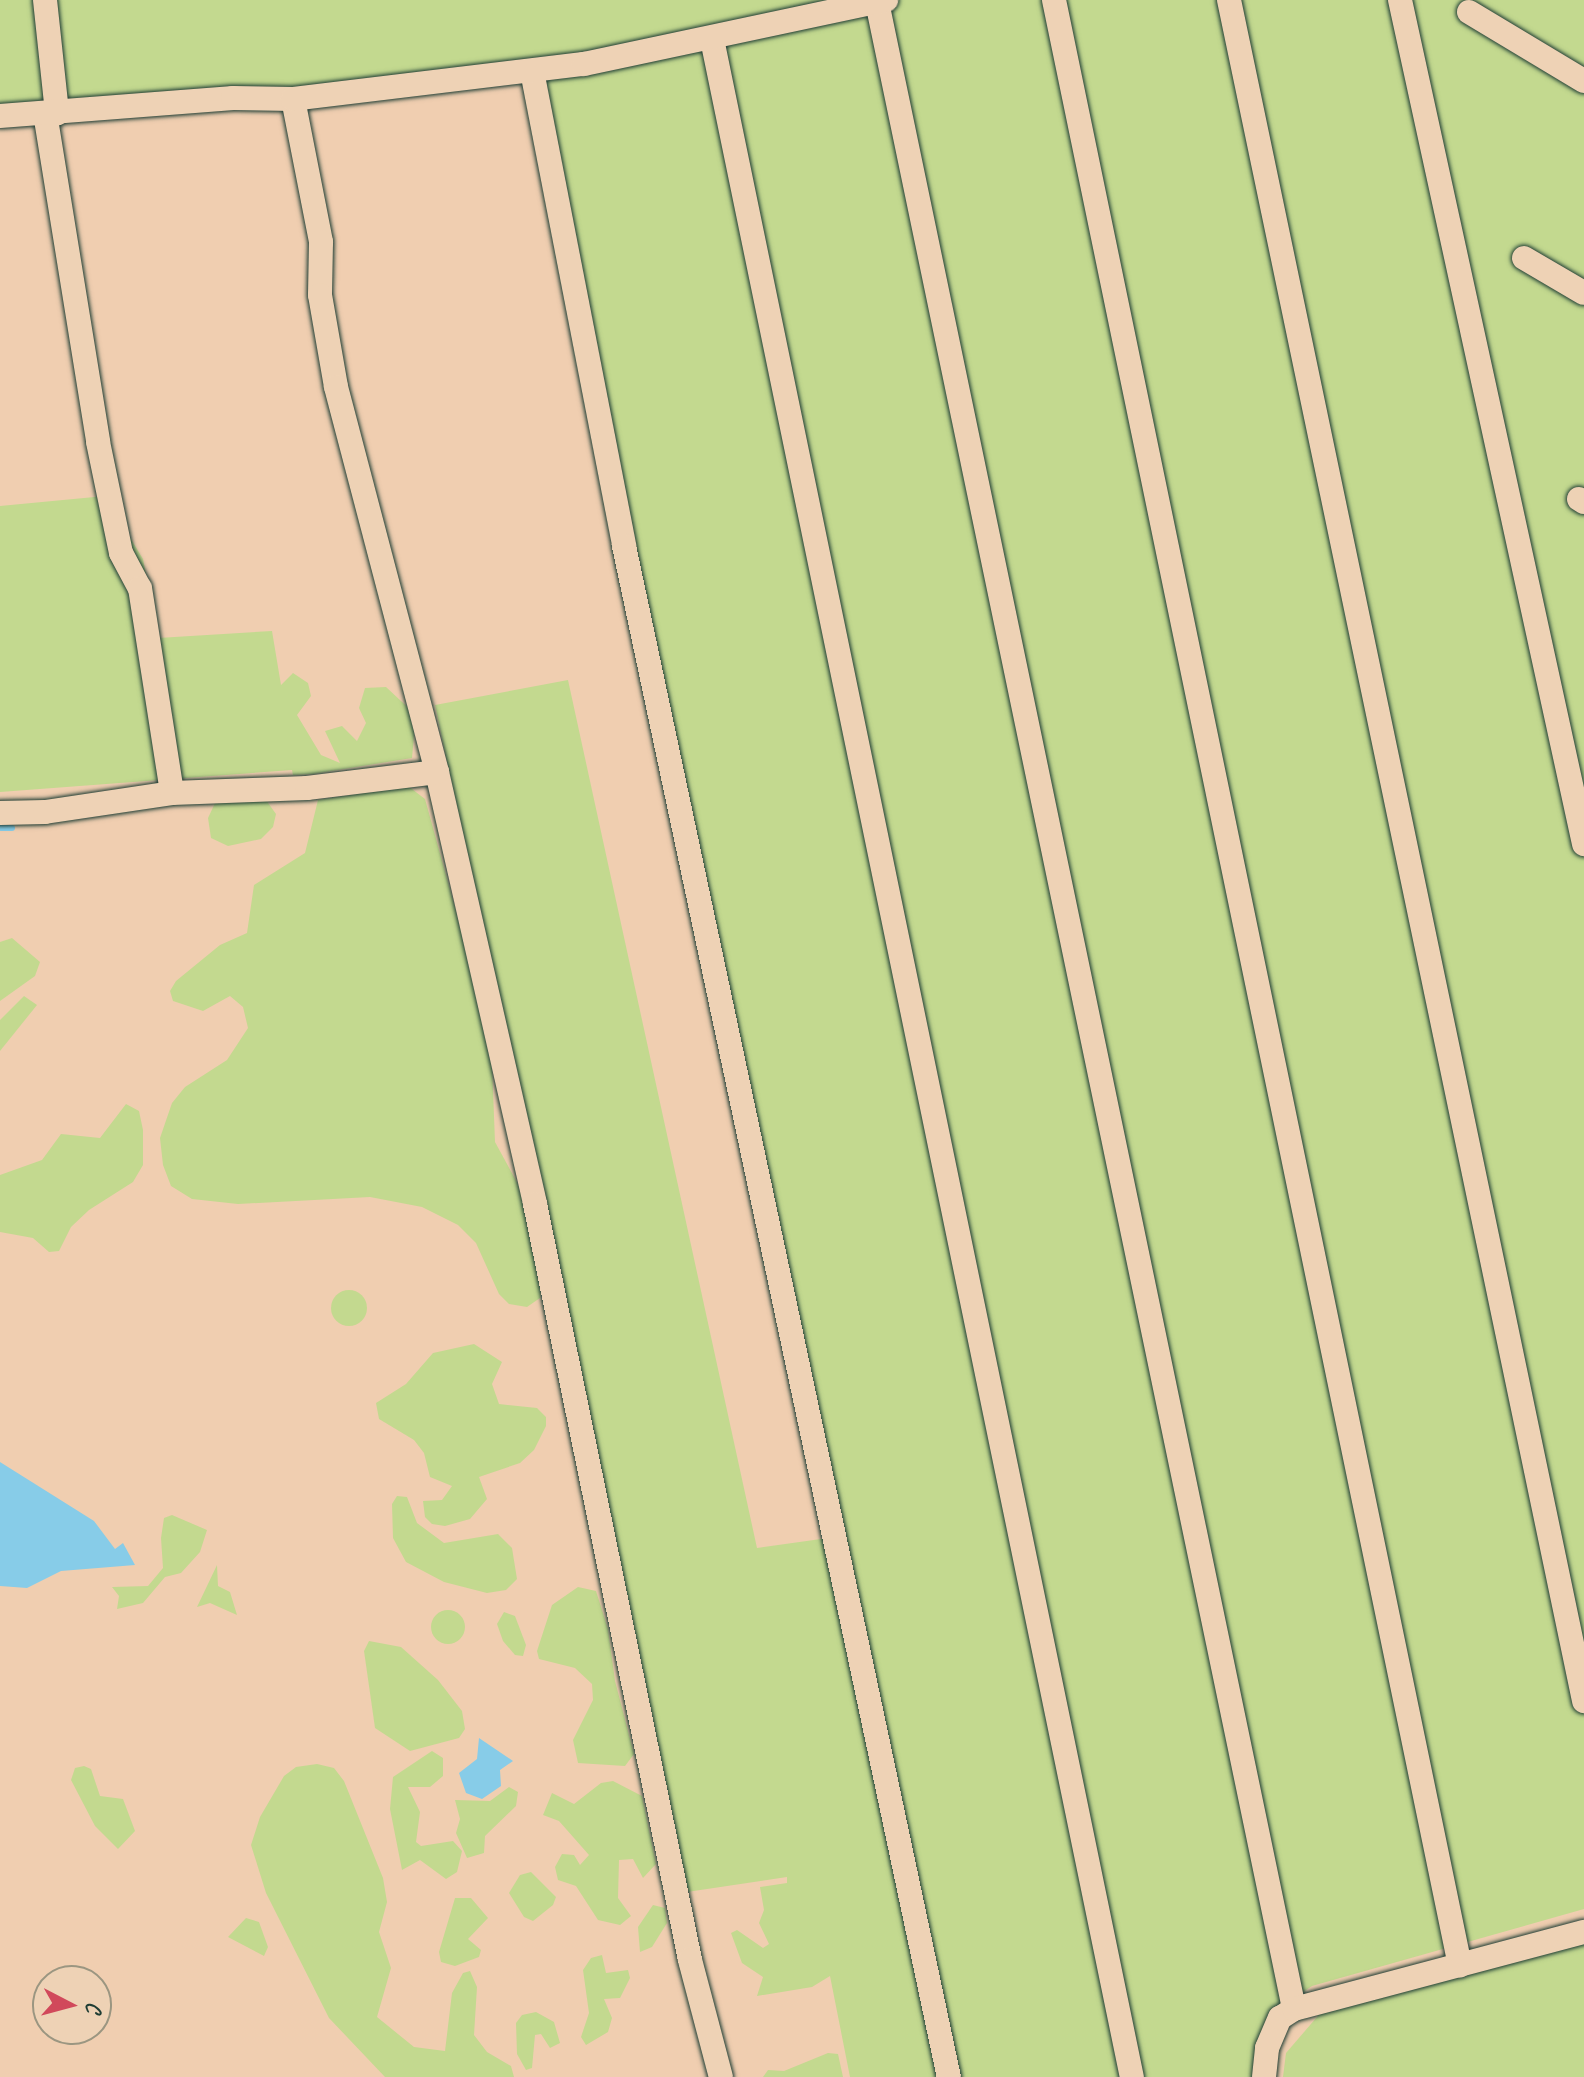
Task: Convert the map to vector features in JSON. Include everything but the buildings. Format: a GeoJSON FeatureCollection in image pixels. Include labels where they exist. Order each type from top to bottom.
{"type":"FeatureCollection","features":[{"type":"Feature","properties":{"kind":"street"},"geometry":{"type":"LineString","coordinates":[[45,0],[51,113],[98,442],[121,553],[140,588],[172,793]]}},
{"type":"Feature","properties":{"kind":"street"},"geometry":{"type":"LineString","coordinates":[[1054,0],[1460,1965]]}},
{"type":"Feature","properties":{"kind":"street"},"geometry":{"type":"LineString","coordinates":[[1229,0],[1584,1701]]}},
{"type":"Feature","properties":{"kind":"street"},"geometry":{"type":"LineString","coordinates":[[1400,0],[1584,844]]}},
{"type":"Feature","properties":{"kind":"street"},"geometry":{"type":"LineString","coordinates":[[0,116],[233,98],[293,99],[532,71],[712,39],[881,1],[1294,2009]]}},
{"type":"Feature","properties":{"kind":"street"},"geometry":{"type":"LineString","coordinates":[[1469,12],[1584,81]]}},
{"type":"Feature","properties":{"kind":"street"},"geometry":{"type":"LineString","coordinates":[[712,39],[1132,2077]]}},
{"type":"Feature","properties":{"kind":"street"},"geometry":{"type":"LineString","coordinates":[[532,71],[624,546],[949,2077]]}},
{"type":"Feature","properties":{"kind":"street"},"geometry":{"type":"LineString","coordinates":[[293,99],[321,242],[320,295],[336,387],[437,772],[535,1204],[690,1960],[721,2077]]}},
{"type":"Feature","properties":{"kind":"street"},"geometry":{"type":"LineString","coordinates":[[1524,258],[1584,293]]}},
{"type":"Feature","properties":{"kind":"street"},"geometry":{"type":"LineString","coordinates":[[0,813],[45,812],[172,793],[307,788],[437,772]]}},
{"type":"Feature","properties":{"kind":"street"},"geometry":{"type":"LineString","coordinates":[[1264,2077],[1267,2048],[1280,2018],[1294,2009],[1584,1932]]}},
{"type":"Feature","properties":{"kind":"green space"},"geometry":{"type":"Polygon","coordinates":[[[0,0],[1584,0],[1584,1909],[1312,1986],[1279,2008],[1257,2077],[955,2077],[638,555],[543,74],[0,110],[0,0]]]}},
{"type":"Feature","properties":{"kind":"green space"},"geometry":{"type":"Polygon","coordinates":[[[105,496],[143,559],[158,638],[272,631],[281,685],[293,673],[308,683],[311,696],[297,715],[321,755],[340,763],[325,731],[342,726],[357,741],[366,723],[359,708],[365,688],[386,687],[416,715],[412,758],[313,774],[293,775],[292,770],[0,792],[0,506],[105,496]]]}},
{"type":"Feature","properties":{"kind":"green space"},"geometry":{"type":"Polygon","coordinates":[[[568,680],[757,1548],[828,1538],[941,2077],[850,2077],[830,1976],[812,1987],[757,1996],[763,1977],[742,1963],[731,1933],[737,1930],[763,1948],[769,1944],[759,1923],[764,1910],[760,1887],[787,1883],[787,1877],[687,1892],[435,705],[568,680]]]}},
{"type":"Feature","properties":{"kind":"green space"},"geometry":{"type":"Polygon","coordinates":[[[408,786],[425,799],[491,1038],[495,1142],[520,1188],[541,1284],[540,1298],[527,1307],[509,1304],[499,1294],[476,1243],[458,1225],[422,1207],[370,1197],[238,1204],[192,1199],[171,1186],[163,1165],[160,1138],[172,1103],[185,1087],[227,1060],[248,1028],[243,1007],[230,996],[203,1011],[173,1001],[170,991],[176,981],[220,945],[247,933],[254,885],[305,853],[318,800],[408,786]]]}},
{"type":"Feature","properties":{"kind":"green space"},"geometry":{"type":"Polygon","coordinates":[[[266,800],[276,814],[273,827],[261,839],[228,846],[211,838],[208,818],[216,801],[266,800]]]}},
{"type":"Feature","properties":{"kind":"green space"},"geometry":{"type":"Polygon","coordinates":[[[12,938],[40,962],[35,976],[0,1001],[0,942],[12,938]]]}},
{"type":"Feature","properties":{"kind":"green space"},"geometry":{"type":"Polygon","coordinates":[[[24,996],[37,1005],[0,1051],[0,1020],[24,996]]]}},
{"type":"Feature","properties":{"kind":"green space"},"geometry":{"type":"Polygon","coordinates":[[[126,1104],[139,1111],[143,1130],[143,1165],[133,1182],[89,1210],[71,1227],[59,1251],[49,1252],[33,1238],[0,1232],[0,1175],[42,1160],[61,1134],[100,1138],[126,1104]]]}},
{"type":"Feature","properties":{"kind":"green space"},"geometry":{"type":"Polygon","coordinates":[[[349,1290],[362,1295],[367,1308],[362,1321],[349,1326],[336,1321],[331,1308],[336,1295],[349,1290]]]}},
{"type":"Feature","properties":{"kind":"green space"},"geometry":{"type":"Polygon","coordinates":[[[474,1344],[502,1362],[492,1384],[499,1404],[537,1408],[546,1417],[546,1426],[534,1450],[520,1463],[479,1477],[487,1499],[470,1519],[445,1526],[432,1524],[425,1517],[423,1501],[442,1500],[452,1486],[430,1477],[424,1453],[414,1440],[379,1419],[376,1403],[406,1384],[433,1353],[474,1344]]]}},
{"type":"Feature","properties":{"kind":"green space"},"geometry":{"type":"Polygon","coordinates":[[[397,1496],[407,1497],[417,1523],[444,1543],[498,1534],[512,1548],[517,1579],[506,1590],[487,1593],[444,1582],[406,1562],[393,1538],[392,1504],[397,1496]]]}},
{"type":"Feature","properties":{"kind":"green space"},"geometry":{"type":"Polygon","coordinates":[[[172,1515],[207,1530],[200,1552],[181,1573],[165,1577],[143,1603],[117,1609],[119,1596],[112,1587],[148,1586],[163,1568],[161,1538],[164,1518],[172,1515]]]}},
{"type":"Feature","properties":{"kind":"green space"},"geometry":{"type":"Polygon","coordinates":[[[217,1565],[218,1586],[230,1592],[237,1615],[210,1603],[197,1607],[217,1565]]]}},
{"type":"Feature","properties":{"kind":"green space"},"geometry":{"type":"Polygon","coordinates":[[[578,1587],[596,1591],[608,1629],[615,1681],[634,1754],[625,1766],[578,1763],[573,1740],[593,1700],[592,1684],[575,1668],[539,1659],[537,1651],[552,1605],[578,1587]]]}},
{"type":"Feature","properties":{"kind":"green space"},"geometry":{"type":"Polygon","coordinates":[[[448,1610],[460,1615],[465,1627],[460,1639],[448,1644],[436,1639],[431,1627],[436,1615],[448,1610]]]}},
{"type":"Feature","properties":{"kind":"green space"},"geometry":{"type":"Polygon","coordinates":[[[504,1612],[515,1616],[526,1645],[523,1656],[515,1655],[503,1641],[497,1624],[504,1612]]]}},
{"type":"Feature","properties":{"kind":"green space"},"geometry":{"type":"Polygon","coordinates":[[[369,1641],[401,1647],[438,1680],[462,1711],[465,1729],[459,1738],[410,1751],[375,1728],[364,1651],[369,1641]]]}},
{"type":"Feature","properties":{"kind":"green space"},"geometry":{"type":"Polygon","coordinates":[[[432,1751],[443,1758],[443,1776],[430,1787],[408,1787],[420,1812],[416,1842],[421,1846],[453,1841],[462,1851],[457,1872],[446,1879],[420,1860],[402,1870],[390,1809],[393,1777],[432,1751]]]}},
{"type":"Feature","properties":{"kind":"green space"},"geometry":{"type":"Polygon","coordinates":[[[317,1764],[334,1768],[344,1781],[383,1878],[387,1902],[379,1932],[391,1968],[377,2017],[414,2047],[445,2051],[452,1993],[463,1973],[470,1971],[477,1987],[474,2035],[487,2052],[511,2066],[514,2077],[385,2077],[329,2018],[266,1893],[251,1845],[260,1817],[284,1776],[296,1767],[317,1764]]]}},
{"type":"Feature","properties":{"kind":"green space"},"geometry":{"type":"Polygon","coordinates":[[[84,1766],[91,1769],[100,1796],[123,1799],[135,1831],[118,1849],[95,1826],[71,1780],[75,1768],[84,1766]]]}},
{"type":"Feature","properties":{"kind":"green space"},"geometry":{"type":"Polygon","coordinates":[[[613,1781],[642,1796],[656,1864],[643,1878],[633,1859],[619,1860],[618,1898],[631,1916],[620,1925],[598,1920],[576,1886],[558,1880],[555,1867],[562,1854],[574,1855],[580,1865],[589,1855],[559,1821],[543,1815],[552,1793],[574,1804],[601,1783],[613,1781]]]}},
{"type":"Feature","properties":{"kind":"green space"},"geometry":{"type":"Polygon","coordinates":[[[509,1787],[518,1792],[516,1806],[485,1836],[484,1853],[467,1858],[456,1833],[460,1819],[455,1800],[490,1801],[509,1787]]]}},
{"type":"Feature","properties":{"kind":"green space"},"geometry":{"type":"Polygon","coordinates":[[[531,1872],[556,1897],[553,1905],[533,1921],[524,1917],[509,1893],[520,1875],[531,1872]]]}},
{"type":"Feature","properties":{"kind":"green space"},"geometry":{"type":"Polygon","coordinates":[[[455,1898],[471,1898],[488,1918],[468,1939],[481,1950],[479,1957],[455,1966],[441,1962],[439,1952],[455,1898]]]}},
{"type":"Feature","properties":{"kind":"green space"},"geometry":{"type":"Polygon","coordinates":[[[653,1905],[665,1908],[667,1923],[652,1947],[640,1952],[638,1927],[653,1905]]]}},
{"type":"Feature","properties":{"kind":"green space"},"geometry":{"type":"Polygon","coordinates":[[[246,1918],[259,1922],[268,1947],[264,1956],[228,1937],[246,1918]]]}},
{"type":"Feature","properties":{"kind":"green space"},"geometry":{"type":"Polygon","coordinates":[[[1584,1938],[1584,2077],[1283,2077],[1286,2053],[1323,2010],[1584,1938]]]}},
{"type":"Feature","properties":{"kind":"green space"},"geometry":{"type":"Polygon","coordinates":[[[602,1955],[606,1973],[628,1970],[630,1978],[620,1998],[604,1999],[612,2018],[608,2032],[586,2045],[581,2037],[589,2013],[583,1970],[591,1958],[602,1955]]]}},
{"type":"Feature","properties":{"kind":"green space"},"geometry":{"type":"Polygon","coordinates":[[[536,2012],[554,2022],[560,2043],[550,2048],[541,2034],[535,2035],[532,2068],[526,2070],[517,2054],[516,2023],[522,2015],[536,2012]]]}},
{"type":"Feature","properties":{"kind":"green space"},"geometry":{"type":"Polygon","coordinates":[[[828,2053],[838,2054],[843,2077],[763,2077],[768,2070],[784,2071],[828,2053]]]}},
{"type":"Feature","properties":{"kind":"water"},"geometry":{"type":"Polygon","coordinates":[[[0,1462],[94,1521],[115,1549],[123,1543],[135,1565],[61,1571],[27,1588],[0,1586],[0,1462]]]}},
{"type":"Feature","properties":{"kind":"water"},"geometry":{"type":"Polygon","coordinates":[[[479,1738],[513,1761],[500,1770],[501,1786],[482,1799],[466,1793],[459,1773],[477,1759],[479,1738]]]}},
{"type":"Feature","properties":{"kind":"waterway"},"geometry":{"type":"LineString","coordinates":[[0,828],[12,828]]}}]}
